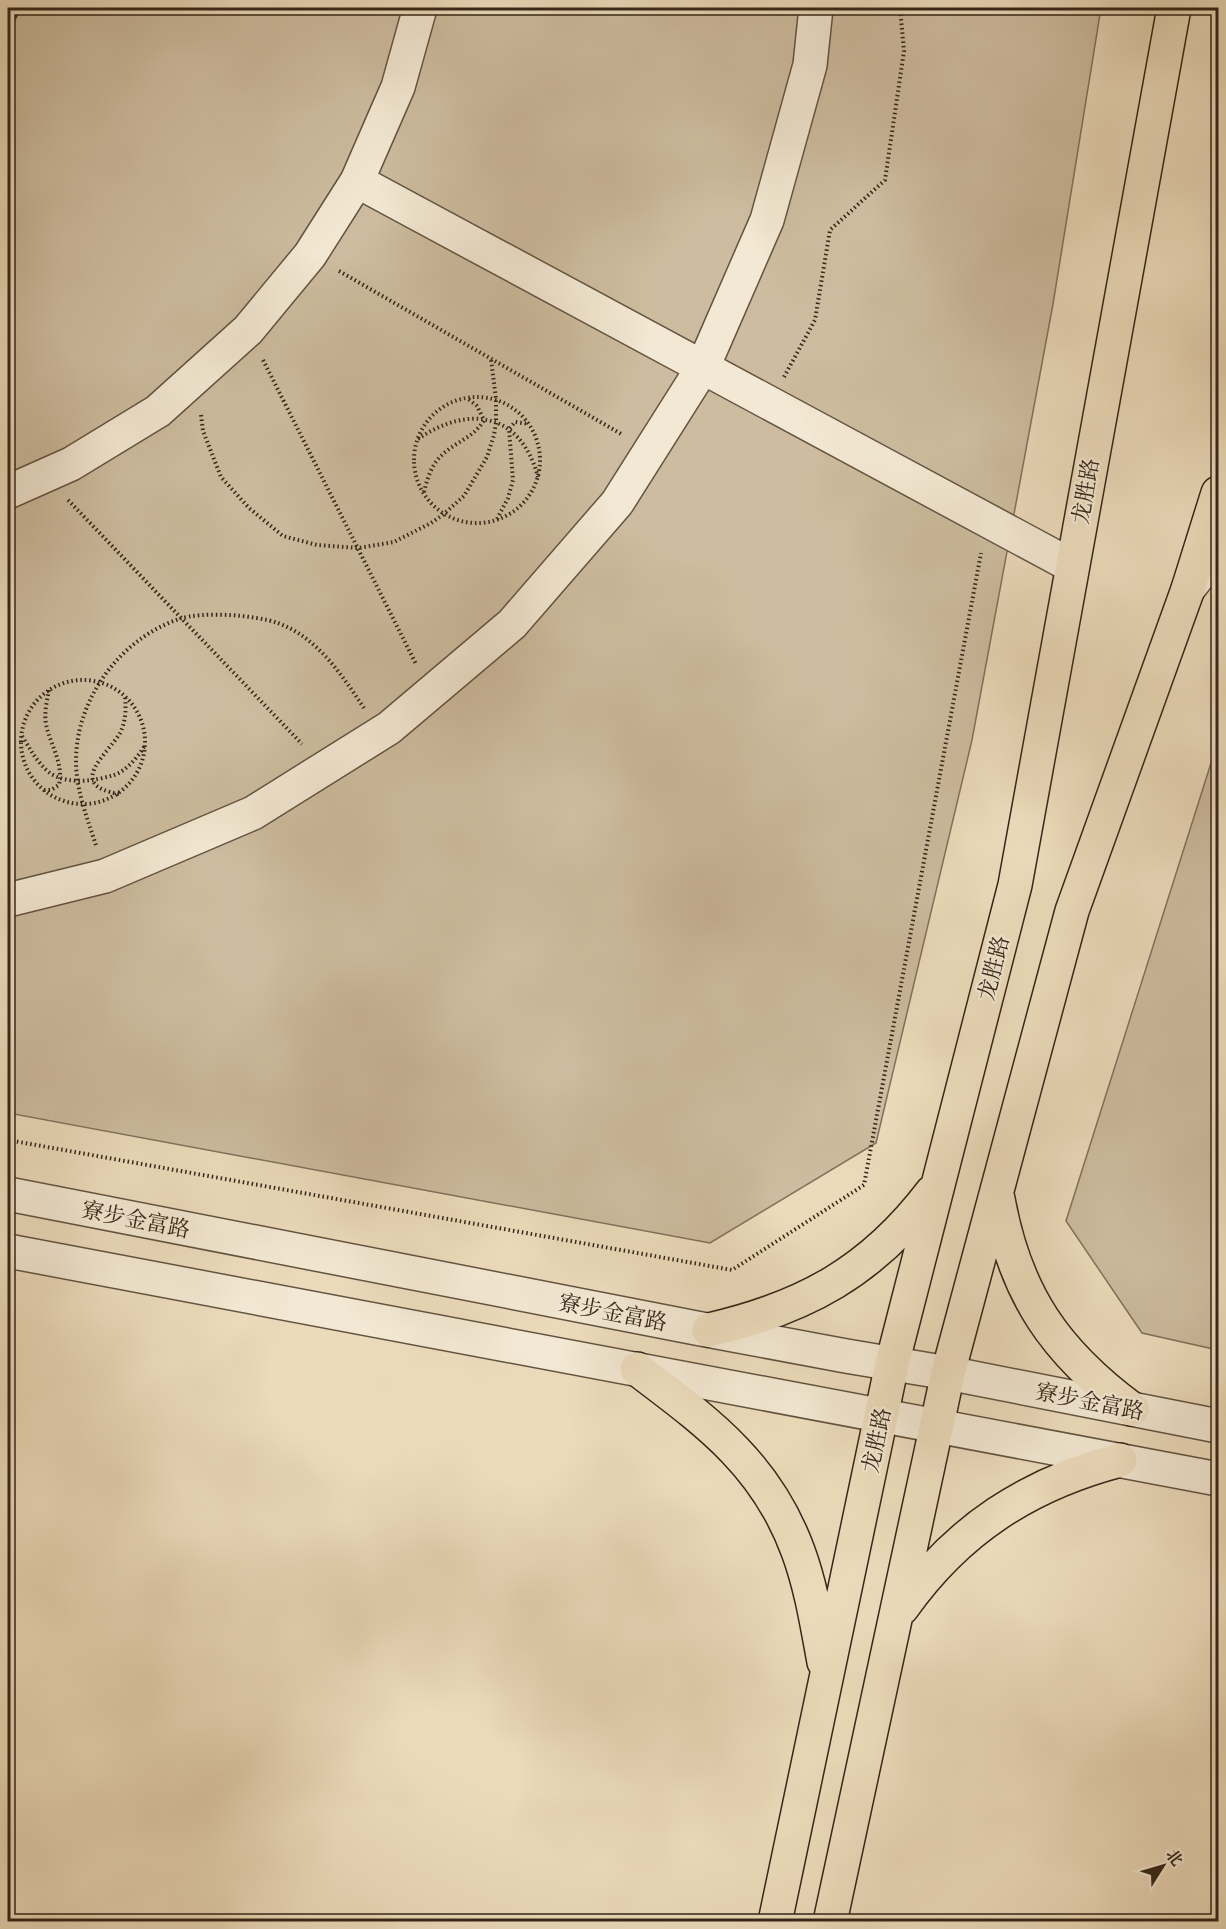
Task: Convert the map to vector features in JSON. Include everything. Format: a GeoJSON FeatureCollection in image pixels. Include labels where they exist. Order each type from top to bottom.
{"type":"FeatureCollection","features":[{"type":"Feature","properties":{"kind":"main road","name":"龙胜路"},"geometry":{"type":"LineString","coordinates":[[775,1922],[892,1364],[1014,885],[1174,8]]}},
{"type":"Feature","properties":{"kind":"main road"},"geometry":{"type":"LineString","coordinates":[[830,1922],[948,1373],[1072,911],[1188,589],[1218,493]]}},
{"type":"Feature","properties":{"kind":"main road"},"geometry":{"type":"LineString","coordinates":[[709,1330],[777,1312],[839,1280],[893,1237],[938,1183]]}},
{"type":"Feature","properties":{"kind":"main road"},"geometry":{"type":"LineString","coordinates":[[997,1193],[1012,1257],[1040,1315],[1081,1367],[1132,1409]]}},
{"type":"Feature","properties":{"kind":"main road"},"geometry":{"type":"LineString","coordinates":[[637,1369],[708,1423],[731,1444],[770,1494],[786,1521],[804,1570],[827,1675]]}},
{"type":"Feature","properties":{"kind":"main road"},"geometry":{"type":"LineString","coordinates":[[896,1617],[916,1588],[939,1562],[964,1537],[992,1516],[1022,1497],[1053,1482],[1086,1469],[1120,1460]]}},
{"type":"Feature","properties":{"kind":"street"},"geometry":{"type":"LineString","coordinates":[[8,492],[70,464],[158,411],[248,330],[310,255],[357,181],[398,87],[420,8]]}},
{"type":"Feature","properties":{"kind":"street"},"geometry":{"type":"LineString","coordinates":[[8,900],[105,876],[253,813],[379,735],[512,624],[617,503],[703,368],[767,220],[810,65],[816,8]]}},
{"type":"Feature","properties":{"kind":"street"},"geometry":{"type":"LineString","coordinates":[[357,181],[1072,566]]}},
{"type":"Feature","properties":{"kind":"street"},"geometry":{"type":"LineString","coordinates":[[1188,589],[1218,551]]}},
{"type":"Feature","properties":{"kind":"street","name":"寮步金富路"},"geometry":{"type":"LineString","coordinates":[[8,1194],[1218,1426]]}},
{"type":"Feature","properties":{"kind":"street"},"geometry":{"type":"LineString","coordinates":[[8,1251],[1218,1479]]}},
{"type":"Feature","properties":{"kind":"path"},"geometry":{"type":"LineString","coordinates":[[770,403],[815,320],[831,230],[885,180],[904,51],[900,8]]}},
{"type":"Feature","properties":{"kind":"path"},"geometry":{"type":"LineString","coordinates":[[310,255],[650,450]]}},
{"type":"Feature","properties":{"kind":"path"},"geometry":{"type":"LineString","coordinates":[[248,330],[430,693]]}},
{"type":"Feature","properties":{"kind":"path"},"geometry":{"type":"LineString","coordinates":[[196,378],[203,431],[221,477],[249,508],[283,536],[317,545],[358,548],[393,542],[444,514],[464,496],[482,465],[494,435],[496,399],[491,359]]}},
{"type":"Feature","properties":{"kind":"path"},"geometry":{"type":"LineString","coordinates":[[476,396],[496,399],[515,409],[530,424],[539,444],[541,465],[536,486],[523,504],[506,517],[486,523],[464,522],[444,514],[429,501],[418,483],[414,464],[418,440],[424,425],[438,410],[456,400],[476,396]]}},
{"type":"Feature","properties":{"kind":"path"},"geometry":{"type":"LineString","coordinates":[[467,398],[477,406],[484,420]]}},
{"type":"Feature","properties":{"kind":"path"},"geometry":{"type":"LineString","coordinates":[[418,440],[430,431],[460,419],[496,423],[514,432],[526,448],[538,477]]}},
{"type":"Feature","properties":{"kind":"path"},"geometry":{"type":"LineString","coordinates":[[424,492],[431,471],[439,458],[477,429],[484,420]]}},
{"type":"Feature","properties":{"kind":"path"},"geometry":{"type":"LineString","coordinates":[[497,519],[508,498],[513,480],[509,429],[515,422],[530,424]]}},
{"type":"Feature","properties":{"kind":"path"},"geometry":{"type":"LineString","coordinates":[[45,476],[325,768]]}},
{"type":"Feature","properties":{"kind":"path"},"geometry":{"type":"LineString","coordinates":[[8,1140],[732,1270],[864,1185],[987,520]]}},
{"type":"Feature","properties":{"kind":"path"},"geometry":{"type":"LineString","coordinates":[[105,876],[77,781],[77,751],[82,724],[94,691],[114,663],[144,636],[181,618],[232,615],[278,623],[297,633],[326,656],[338,669],[379,735]]}},
{"type":"Feature","properties":{"kind":"path"},"geometry":{"type":"LineString","coordinates":[[82,678],[101,681],[112,686],[135,706],[144,724],[146,744],[142,763],[133,781],[119,794],[101,802],[83,804],[60,800],[44,790],[28,772],[21,752],[21,734],[29,710],[42,693],[60,683],[82,678]]}},
{"type":"Feature","properties":{"kind":"path"},"geometry":{"type":"LineString","coordinates":[[44,790],[51,790],[59,785],[61,777],[59,761],[46,723],[46,706],[50,689]]}},
{"type":"Feature","properties":{"kind":"path"},"geometry":{"type":"LineString","coordinates":[[119,794],[101,790],[93,780],[94,768],[108,746],[119,735],[125,722],[127,711],[125,696]]}},
{"type":"Feature","properties":{"kind":"path"},"geometry":{"type":"LineString","coordinates":[[21,734],[36,760],[53,775],[77,781],[114,775],[137,758],[146,744]]}},
{"type":"Feature","properties":{"kind":"shaded area"},"geometry":{"type":"Polygon","coordinates":[[[8,8],[1101,8],[1053,304],[972,740],[876,1143],[710,1243],[8,1113],[8,8]]]}},
{"type":"Feature","properties":{"kind":"shaded area"},"geometry":{"type":"Polygon","coordinates":[[[1218,741],[1218,1350],[1142,1333],[1066,1221],[1218,741]]]}},
{"type":"Feature","properties":{"kind":"building"},"geometry":{"type":"Polygon","coordinates":[[[8,8],[21,8],[8,33],[8,8]]]}}]}
